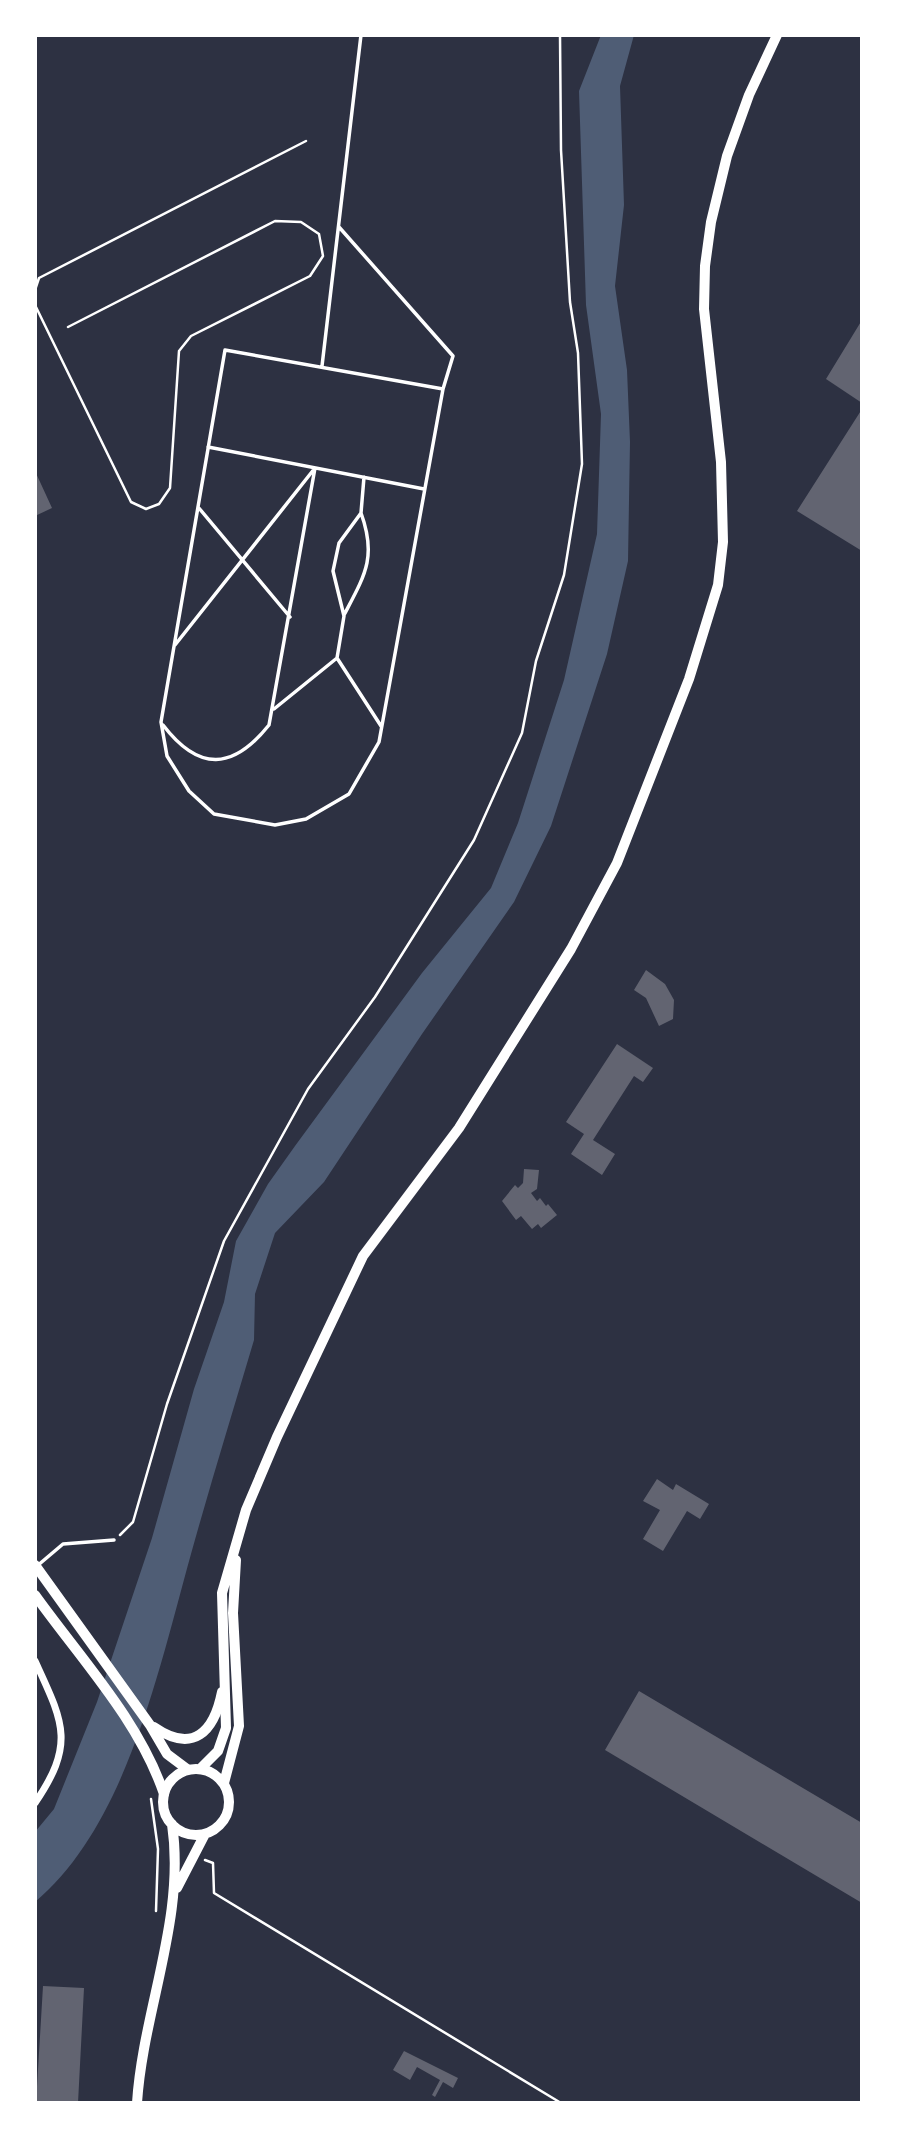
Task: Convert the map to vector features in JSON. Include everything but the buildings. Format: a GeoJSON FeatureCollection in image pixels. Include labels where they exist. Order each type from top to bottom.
{"type":"FeatureCollection","features":[{"type":"Feature","properties":{"kind":"main road"},"geometry":{"type":"LineString","coordinates":[[201,1768],[223,1742],[226,1728],[222,1592],[236,1543],[277,1437],[363,1256],[484,1091],[571,948],[617,863],[688,679],[718,584],[723,542],[721,462],[704,309],[705,266],[711,222],[727,156],[749,95],[776,35]]}},
{"type":"Feature","properties":{"kind":"main road"},"geometry":{"type":"LineString","coordinates":[[224,1783],[239,1726],[233,1613],[236,1543]]}},
{"type":"Feature","properties":{"kind":"main road"},"geometry":{"type":"LineString","coordinates":[[36,1567],[150,1725],[167,1754],[187,1769]]}},
{"type":"Feature","properties":{"kind":"main road"},"geometry":{"type":"LineString","coordinates":[[35,1595],[143,1747],[164,1794]]}},
{"type":"Feature","properties":{"kind":"main road"},"geometry":{"type":"LineString","coordinates":[[150,1725],[166,1736],[180,1740],[195,1737],[211,1725],[223,1687]]}},
{"type":"Feature","properties":{"kind":"main road"},"geometry":{"type":"LineString","coordinates":[[137,2103],[147,2034],[174,1894],[176,1853],[172,1824],[163,1805],[164,1794],[172,1779],[187,1769],[201,1768],[218,1776],[224,1783],[230,1801],[228,1811],[219,1826],[205,1834],[174,1894]]}},
{"type":"Feature","properties":{"kind":"main road"},"geometry":{"type":"LineString","coordinates":[[172,1824],[187,1833],[205,1834]]}},
{"type":"Feature","properties":{"kind":"street"},"geometry":{"type":"LineString","coordinates":[[35,1661],[60,1715],[63,1741],[51,1780],[35,1803]]}},
{"type":"Feature","properties":{"kind":"lane"},"geometry":{"type":"LineString","coordinates":[[322,366],[361,35]]}},
{"type":"Feature","properties":{"kind":"lane"},"geometry":{"type":"LineString","coordinates":[[339,227],[453,356],[443,389],[379,742],[349,794],[306,818],[275,825],[214,814],[190,791],[167,756],[161,722],[225,350],[443,389]]}},
{"type":"Feature","properties":{"kind":"lane"},"geometry":{"type":"LineString","coordinates":[[208,447],[425,489]]}},
{"type":"Feature","properties":{"kind":"lane"},"geometry":{"type":"LineString","coordinates":[[174,646],[315,468]]}},
{"type":"Feature","properties":{"kind":"lane"},"geometry":{"type":"LineString","coordinates":[[161,722],[175,742],[195,757],[220,759],[242,754],[268,725],[274,709],[315,468]]}},
{"type":"Feature","properties":{"kind":"lane"},"geometry":{"type":"LineString","coordinates":[[274,709],[337,658],[344,616],[370,558],[369,535],[361,513],[364,477]]}},
{"type":"Feature","properties":{"kind":"lane"},"geometry":{"type":"LineString","coordinates":[[198,507],[290,617]]}},
{"type":"Feature","properties":{"kind":"lane"},"geometry":{"type":"LineString","coordinates":[[344,616],[333,570],[339,543],[361,513]]}},
{"type":"Feature","properties":{"kind":"lane"},"geometry":{"type":"LineString","coordinates":[[337,658],[381,726]]}},
{"type":"Feature","properties":{"kind":"lane"},"geometry":{"type":"LineString","coordinates":[[36,1567],[63,1544],[114,1540]]}},
{"type":"Feature","properties":{"kind":"path"},"geometry":{"type":"LineString","coordinates":[[114,1540],[133,1522],[167,1404],[224,1241],[308,1089],[375,997],[474,840],[522,733],[536,661],[564,575],[582,464],[578,353],[570,302],[561,150],[560,35]]}},
{"type":"Feature","properties":{"kind":"path"},"geometry":{"type":"LineString","coordinates":[[35,290],[39,278],[306,141]]}},
{"type":"Feature","properties":{"kind":"path"},"geometry":{"type":"LineString","coordinates":[[35,305],[131,502],[146,509],[159,504],[170,488],[179,351],[191,336],[310,276],[323,256],[319,234],[302,222],[275,221],[68,327]]}},
{"type":"Feature","properties":{"kind":"path"},"geometry":{"type":"LineString","coordinates":[[151,1796],[158,1849],[156,1916]]}},
{"type":"Feature","properties":{"kind":"path"},"geometry":{"type":"LineString","coordinates":[[158,1849],[176,1853]]}},
{"type":"Feature","properties":{"kind":"path"},"geometry":{"type":"LineString","coordinates":[[192,1857],[213,1863],[214,1893],[561,2103]]}},
{"type":"Feature","properties":{"kind":"water"},"geometry":{"type":"Polygon","coordinates":[[[601,35],[634,35],[620,86],[624,205],[615,286],[627,370],[630,442],[628,561],[607,654],[551,826],[514,902],[324,1182],[275,1233],[255,1294],[254,1340],[136,1741],[117,1787],[94,1831],[67,1869],[35,1902],[35,1832],[54,1809],[97,1702],[152,1538],[194,1389],[224,1302],[236,1241],[268,1184],[295,1146],[422,973],[491,888],[518,823],[564,680],[597,534],[601,414],[586,305],[579,91],[601,35]]]}}]}
